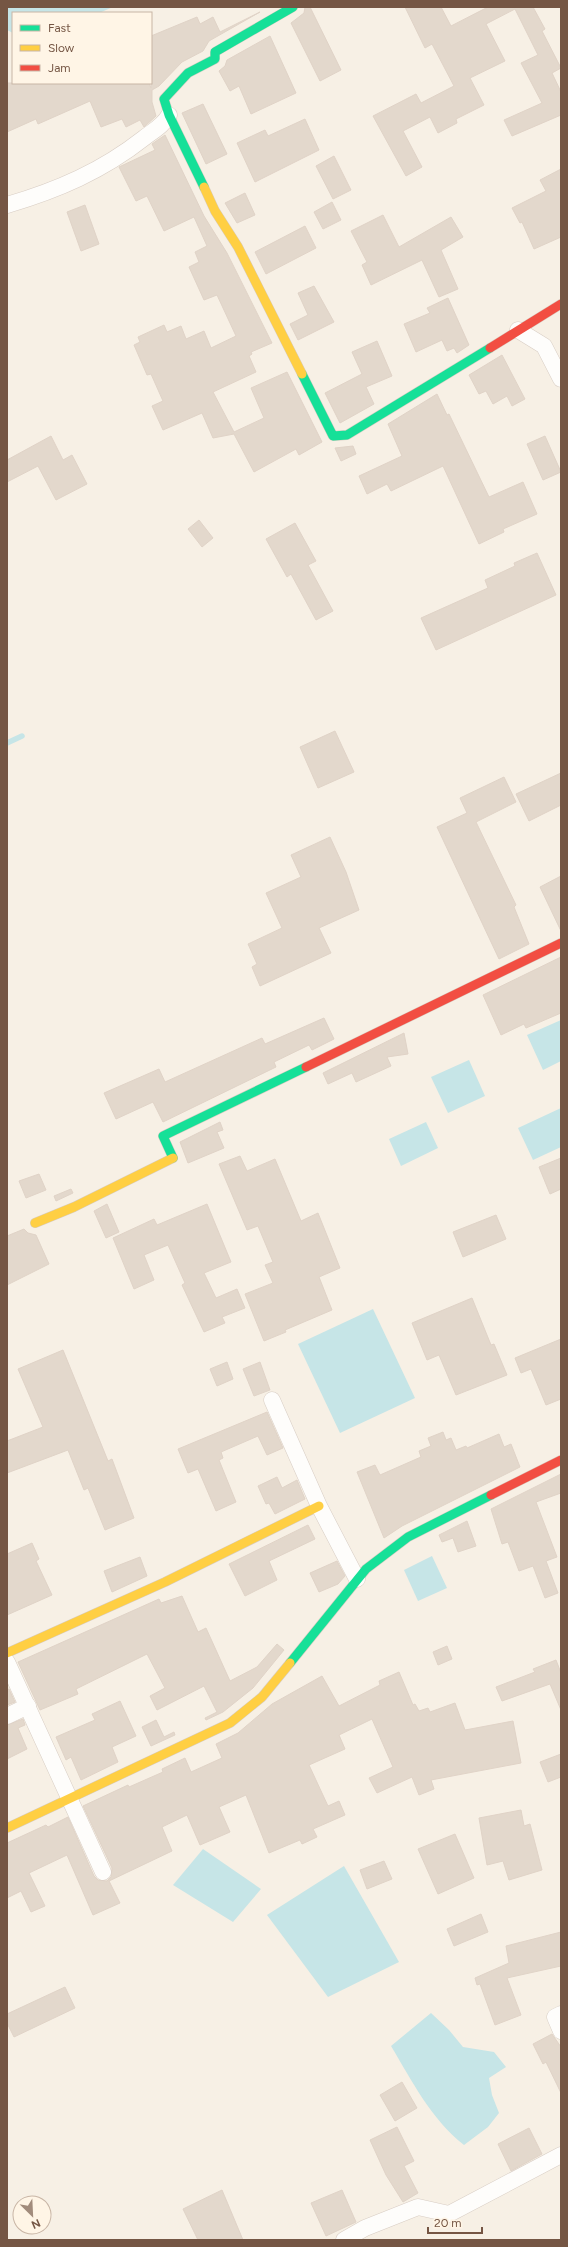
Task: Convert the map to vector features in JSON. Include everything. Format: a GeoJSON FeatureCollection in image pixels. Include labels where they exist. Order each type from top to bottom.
{"type":"FeatureCollection","features":[{"type":"Feature","properties":{"kind":"street"},"geometry":{"type":"LineString","coordinates":[[293,7],[256,30],[215,52],[215,59],[188,73],[164,99],[169,115],[215,212],[238,247],[333,436],[347,435],[561,304]]}},
{"type":"Feature","properties":{"kind":"street"},"geometry":{"type":"LineString","coordinates":[[7,205],[59,188],[102,168],[161,125],[169,115]]}},
{"type":"Feature","properties":{"kind":"street"},"geometry":{"type":"LineString","coordinates":[[518,330],[544,346],[561,379]]}},
{"type":"Feature","properties":{"kind":"street"},"geometry":{"type":"LineString","coordinates":[[35,1223],[74,1207],[174,1157],[163,1136],[561,943]]}},
{"type":"Feature","properties":{"kind":"street"},"geometry":{"type":"LineString","coordinates":[[272,1400],[319,1506],[357,1579]]}},
{"type":"Feature","properties":{"kind":"street"},"geometry":{"type":"LineString","coordinates":[[7,1828],[70,1800],[230,1723],[262,1697],[366,1569],[408,1537],[561,1460]]}},
{"type":"Feature","properties":{"kind":"street"},"geometry":{"type":"LineString","coordinates":[[7,1653],[145,1591],[319,1506]]}},
{"type":"Feature","properties":{"kind":"street"},"geometry":{"type":"LineString","coordinates":[[7,1662],[103,1872]]}},
{"type":"Feature","properties":{"kind":"street"},"geometry":{"type":"LineString","coordinates":[[7,1716],[28,1706]]}},
{"type":"Feature","properties":{"kind":"street"},"geometry":{"type":"LineString","coordinates":[[561,2014],[555,2016],[561,2031]]}},
{"type":"Feature","properties":{"kind":"street"},"geometry":{"type":"LineString","coordinates":[[344,2240],[365,2228],[418,2207],[449,2214],[561,2155]]}},
{"type":"Feature","properties":{"kind":"water"},"geometry":{"type":"Polygon","coordinates":[[[7,7],[113,7],[101,12],[12,12],[12,32],[7,30],[7,7]]]}},
{"type":"Feature","properties":{"kind":"water"},"geometry":{"type":"Polygon","coordinates":[[[561,1020],[561,1061],[543,1070],[527,1035],[561,1020]]]}},
{"type":"Feature","properties":{"kind":"water"},"geometry":{"type":"Polygon","coordinates":[[[469,1060],[485,1096],[448,1113],[431,1077],[469,1060]]]}},
{"type":"Feature","properties":{"kind":"water"},"geometry":{"type":"Polygon","coordinates":[[[561,1108],[561,1147],[533,1160],[518,1128],[561,1108]]]}},
{"type":"Feature","properties":{"kind":"water"},"geometry":{"type":"Polygon","coordinates":[[[426,1122],[438,1148],[401,1166],[389,1139],[426,1122]]]}},
{"type":"Feature","properties":{"kind":"water"},"geometry":{"type":"Polygon","coordinates":[[[373,1309],[415,1398],[340,1433],[298,1344],[373,1309]]]}},
{"type":"Feature","properties":{"kind":"water"},"geometry":{"type":"Polygon","coordinates":[[[432,1556],[447,1588],[418,1601],[404,1570],[432,1556]]]}},
{"type":"Feature","properties":{"kind":"water"},"geometry":{"type":"Polygon","coordinates":[[[203,1849],[261,1889],[233,1922],[173,1885],[203,1849]]]}},
{"type":"Feature","properties":{"kind":"water"},"geometry":{"type":"Polygon","coordinates":[[[344,1866],[399,1962],[328,1997],[267,1915],[344,1866]]]}},
{"type":"Feature","properties":{"kind":"water"},"geometry":{"type":"Polygon","coordinates":[[[431,2013],[449,2030],[463,2047],[494,2052],[506,2067],[489,2078],[492,2095],[499,2113],[488,2127],[464,2145],[452,2135],[423,2099],[391,2046],[431,2013]]]}},
{"type":"Feature","properties":{"kind":"building"},"geometry":{"type":"Polygon","coordinates":[[[305,7],[310,7],[341,70],[320,81],[291,23],[304,13],[305,7]]]}},
{"type":"Feature","properties":{"kind":"building"},"geometry":{"type":"Polygon","coordinates":[[[405,7],[441,7],[451,26],[488,7],[533,7],[545,29],[542,31],[561,68],[552,73],[561,92],[561,115],[512,136],[504,120],[542,103],[521,63],[538,55],[515,9],[486,24],[505,61],[470,78],[484,105],[456,119],[457,123],[438,133],[430,117],[403,131],[422,167],[406,176],[373,116],[416,94],[421,103],[454,86],[432,44],[425,48],[405,7]]]}},
{"type":"Feature","properties":{"kind":"building"},"geometry":{"type":"Polygon","coordinates":[[[260,12],[209,41],[203,51],[182,62],[159,86],[152,90],[152,102],[156,116],[144,127],[140,120],[126,127],[122,119],[101,127],[90,101],[38,124],[36,119],[7,132],[7,83],[149,84],[151,88],[152,36],[197,17],[200,24],[213,17],[220,32],[260,12]]]}},
{"type":"Feature","properties":{"kind":"building"},"geometry":{"type":"Polygon","coordinates":[[[270,36],[296,93],[251,114],[239,86],[230,91],[219,71],[225,66],[227,60],[270,36]]]}},
{"type":"Feature","properties":{"kind":"building"},"geometry":{"type":"Polygon","coordinates":[[[203,104],[227,154],[206,164],[182,113],[203,104]]]}},
{"type":"Feature","properties":{"kind":"building"},"geometry":{"type":"Polygon","coordinates":[[[305,119],[319,150],[255,182],[237,143],[265,130],[268,136],[305,119]]]}},
{"type":"Feature","properties":{"kind":"building"},"geometry":{"type":"Polygon","coordinates":[[[165,135],[204,216],[227,253],[272,343],[251,352],[252,354],[249,356],[256,372],[213,392],[234,432],[264,418],[251,388],[287,372],[322,442],[299,455],[296,449],[254,472],[234,434],[213,438],[202,413],[163,430],[152,406],[163,401],[151,374],[147,375],[134,345],[140,342],[138,337],[164,325],[167,332],[181,326],[186,339],[204,331],[211,348],[236,336],[217,295],[204,300],[189,267],[199,262],[195,252],[207,246],[194,217],[164,231],[147,196],[136,201],[119,167],[155,150],[152,144],[165,135]]]}},
{"type":"Feature","properties":{"kind":"building"},"geometry":{"type":"Polygon","coordinates":[[[334,156],[351,190],[333,199],[316,166],[334,156]]]}},
{"type":"Feature","properties":{"kind":"building"},"geometry":{"type":"Polygon","coordinates":[[[561,169],[561,237],[534,249],[522,222],[520,223],[512,208],[546,191],[540,180],[561,169]]]}},
{"type":"Feature","properties":{"kind":"building"},"geometry":{"type":"Polygon","coordinates":[[[245,193],[255,215],[237,223],[225,203],[245,193]]]}},
{"type":"Feature","properties":{"kind":"building"},"geometry":{"type":"Polygon","coordinates":[[[332,202],[341,220],[323,229],[314,212],[332,202]]]}},
{"type":"Feature","properties":{"kind":"building"},"geometry":{"type":"Polygon","coordinates":[[[85,205],[99,244],[81,251],[67,212],[85,205]]]}},
{"type":"Feature","properties":{"kind":"building"},"geometry":{"type":"Polygon","coordinates":[[[383,215],[399,247],[451,217],[463,237],[441,250],[458,289],[439,297],[422,260],[371,285],[362,265],[367,262],[351,231],[383,215]]]}},
{"type":"Feature","properties":{"kind":"building"},"geometry":{"type":"Polygon","coordinates":[[[305,226],[316,248],[266,274],[255,252],[305,226]]]}},
{"type":"Feature","properties":{"kind":"building"},"geometry":{"type":"Polygon","coordinates":[[[314,286],[334,322],[298,340],[290,324],[308,315],[298,293],[314,286]]]}},
{"type":"Feature","properties":{"kind":"building"},"geometry":{"type":"Polygon","coordinates":[[[448,298],[469,345],[457,353],[454,348],[447,351],[442,340],[416,352],[404,324],[430,313],[427,308],[448,298]]]}},
{"type":"Feature","properties":{"kind":"building"},"geometry":{"type":"Polygon","coordinates":[[[377,341],[392,376],[366,387],[374,404],[340,423],[325,393],[362,374],[352,352],[377,341]]]}},
{"type":"Feature","properties":{"kind":"building"},"geometry":{"type":"Polygon","coordinates":[[[502,355],[525,399],[512,406],[507,396],[493,404],[486,391],[479,394],[469,375],[502,355]]]}},
{"type":"Feature","properties":{"kind":"building"},"geometry":{"type":"Polygon","coordinates":[[[437,394],[447,415],[449,414],[489,497],[523,482],[537,514],[503,529],[504,532],[479,544],[443,466],[391,491],[387,484],[367,494],[359,476],[402,456],[388,424],[437,394]]]}},
{"type":"Feature","properties":{"kind":"building"},"geometry":{"type":"Polygon","coordinates":[[[51,436],[63,460],[72,455],[87,484],[56,500],[38,466],[7,482],[7,460],[51,436]]]}},
{"type":"Feature","properties":{"kind":"building"},"geometry":{"type":"Polygon","coordinates":[[[545,436],[561,472],[543,480],[527,444],[545,436]]]}},
{"type":"Feature","properties":{"kind":"building"},"geometry":{"type":"Polygon","coordinates":[[[353,446],[356,454],[341,461],[335,448],[353,446]]]}},
{"type":"Feature","properties":{"kind":"building"},"geometry":{"type":"Polygon","coordinates":[[[199,520],[213,538],[202,547],[188,529],[199,520]]]}},
{"type":"Feature","properties":{"kind":"building"},"geometry":{"type":"Polygon","coordinates":[[[295,523],[316,561],[308,565],[333,611],[316,620],[291,574],[287,577],[266,539],[295,523]]]}},
{"type":"Feature","properties":{"kind":"building"},"geometry":{"type":"Polygon","coordinates":[[[537,553],[556,595],[436,650],[421,618],[488,588],[485,580],[515,566],[514,563],[537,553]]]}},
{"type":"Feature","properties":{"kind":"building"},"geometry":{"type":"Polygon","coordinates":[[[335,731],[354,772],[318,788],[300,747],[335,731]]]}},
{"type":"Feature","properties":{"kind":"building"},"geometry":{"type":"Polygon","coordinates":[[[561,773],[561,805],[529,821],[516,794],[561,773]]]}},
{"type":"Feature","properties":{"kind":"building"},"geometry":{"type":"Polygon","coordinates":[[[504,777],[516,802],[476,822],[516,905],[514,907],[529,944],[499,959],[437,827],[467,813],[460,798],[504,777]]]}},
{"type":"Feature","properties":{"kind":"building"},"geometry":{"type":"Polygon","coordinates":[[[330,837],[346,872],[359,910],[319,928],[331,953],[260,986],[252,967],[257,964],[248,944],[282,928],[266,893],[301,877],[291,855],[330,837]]]}},
{"type":"Feature","properties":{"kind":"building"},"geometry":{"type":"Polygon","coordinates":[[[561,876],[561,931],[540,887],[561,876]]]}},
{"type":"Feature","properties":{"kind":"building"},"geometry":{"type":"Polygon","coordinates":[[[561,957],[561,1013],[526,1028],[524,1024],[501,1035],[483,995],[561,957]]]}},
{"type":"Feature","properties":{"kind":"building"},"geometry":{"type":"Polygon","coordinates":[[[324,1018],[334,1039],[312,1050],[309,1045],[274,1062],[276,1067],[163,1122],[153,1102],[116,1119],[104,1093],[159,1069],[165,1082],[262,1038],[265,1044],[324,1018]]]}},
{"type":"Feature","properties":{"kind":"building"},"geometry":{"type":"Polygon","coordinates":[[[404,1033],[408,1054],[387,1057],[391,1066],[356,1082],[352,1073],[328,1084],[323,1073],[404,1033]]]}},
{"type":"Feature","properties":{"kind":"building"},"geometry":{"type":"Polygon","coordinates":[[[220,1122],[223,1130],[217,1132],[224,1148],[188,1163],[180,1142],[220,1122]]]}},
{"type":"Feature","properties":{"kind":"building"},"geometry":{"type":"Polygon","coordinates":[[[240,1156],[247,1171],[275,1159],[301,1221],[318,1213],[340,1268],[319,1277],[332,1310],[285,1330],[286,1332],[264,1341],[245,1294],[273,1283],[265,1265],[273,1262],[258,1226],[247,1230],[219,1164],[240,1156]]]}},
{"type":"Feature","properties":{"kind":"building"},"geometry":{"type":"Polygon","coordinates":[[[561,1158],[561,1189],[550,1194],[539,1167],[561,1158]]]}},
{"type":"Feature","properties":{"kind":"building"},"geometry":{"type":"Polygon","coordinates":[[[39,1174],[46,1190],[26,1198],[19,1181],[39,1174]]]}},
{"type":"Feature","properties":{"kind":"building"},"geometry":{"type":"Polygon","coordinates":[[[71,1189],[73,1193],[56,1201],[54,1196],[71,1189]]]}},
{"type":"Feature","properties":{"kind":"building"},"geometry":{"type":"Polygon","coordinates":[[[107,1204],[119,1232],[106,1238],[94,1211],[107,1204]]]}},
{"type":"Feature","properties":{"kind":"building"},"geometry":{"type":"Polygon","coordinates":[[[207,1204],[231,1262],[204,1273],[216,1298],[237,1289],[245,1308],[222,1317],[225,1323],[204,1332],[182,1285],[185,1283],[168,1245],[144,1255],[154,1280],[134,1289],[113,1238],[154,1219],[157,1225],[207,1204]]]}},
{"type":"Feature","properties":{"kind":"building"},"geometry":{"type":"Polygon","coordinates":[[[496,1215],[506,1239],[463,1257],[453,1232],[496,1215]]]}},
{"type":"Feature","properties":{"kind":"building"},"geometry":{"type":"Polygon","coordinates":[[[24,1229],[28,1233],[36,1235],[49,1264],[7,1285],[7,1236],[24,1229]]]}},
{"type":"Feature","properties":{"kind":"building"},"geometry":{"type":"Polygon","coordinates":[[[472,1298],[491,1345],[494,1344],[507,1375],[456,1395],[439,1355],[427,1360],[412,1323],[472,1298]]]}},
{"type":"Feature","properties":{"kind":"building"},"geometry":{"type":"Polygon","coordinates":[[[561,1339],[561,1399],[546,1405],[531,1369],[521,1373],[515,1358],[561,1339]]]}},
{"type":"Feature","properties":{"kind":"building"},"geometry":{"type":"Polygon","coordinates":[[[63,1350],[108,1461],[112,1459],[134,1518],[105,1530],[88,1488],[84,1490],[68,1450],[7,1473],[7,1441],[43,1427],[18,1369],[63,1350]]]}},
{"type":"Feature","properties":{"kind":"building"},"geometry":{"type":"Polygon","coordinates":[[[227,1362],[233,1379],[217,1386],[210,1369],[227,1362]]]}},
{"type":"Feature","properties":{"kind":"building"},"geometry":{"type":"Polygon","coordinates":[[[260,1362],[270,1390],[254,1396],[243,1369],[260,1362]]]}},
{"type":"Feature","properties":{"kind":"building"},"geometry":{"type":"Polygon","coordinates":[[[267,1412],[283,1448],[267,1455],[258,1436],[221,1452],[223,1458],[219,1460],[236,1502],[216,1511],[198,1469],[188,1473],[178,1449],[267,1412]]]}},
{"type":"Feature","properties":{"kind":"building"},"geometry":{"type":"Polygon","coordinates":[[[443,1432],[446,1440],[451,1438],[456,1450],[466,1446],[467,1448],[499,1434],[504,1447],[511,1444],[520,1467],[402,1526],[384,1538],[357,1472],[375,1465],[380,1475],[421,1457],[419,1451],[431,1446],[428,1438],[443,1432]]]}},
{"type":"Feature","properties":{"kind":"building"},"geometry":{"type":"Polygon","coordinates":[[[561,1474],[561,1493],[536,1502],[557,1557],[546,1561],[558,1593],[545,1598],[533,1566],[519,1571],[508,1542],[502,1544],[491,1509],[561,1474]]]}},
{"type":"Feature","properties":{"kind":"building"},"geometry":{"type":"Polygon","coordinates":[[[277,1477],[282,1488],[297,1480],[305,1499],[275,1514],[269,1503],[266,1504],[258,1486],[277,1477]]]}},
{"type":"Feature","properties":{"kind":"building"},"geometry":{"type":"Polygon","coordinates":[[[467,1521],[476,1546],[458,1552],[453,1538],[442,1542],[439,1535],[467,1521]]]}},
{"type":"Feature","properties":{"kind":"building"},"geometry":{"type":"Polygon","coordinates":[[[308,1525],[315,1539],[269,1561],[277,1580],[245,1596],[229,1564],[308,1525]]]}},
{"type":"Feature","properties":{"kind":"building"},"geometry":{"type":"Polygon","coordinates":[[[32,1543],[39,1559],[36,1561],[52,1595],[7,1615],[7,1554],[32,1543]]]}},
{"type":"Feature","properties":{"kind":"building"},"geometry":{"type":"Polygon","coordinates":[[[140,1557],[147,1576],[112,1592],[104,1571],[140,1557]]]}},
{"type":"Feature","properties":{"kind":"building"},"geometry":{"type":"Polygon","coordinates":[[[337,1561],[345,1576],[338,1584],[319,1592],[310,1573],[337,1561]]]}},
{"type":"Feature","properties":{"kind":"building"},"geometry":{"type":"Polygon","coordinates":[[[182,1596],[198,1632],[206,1628],[230,1681],[257,1667],[277,1644],[284,1650],[253,1688],[223,1712],[206,1720],[205,1718],[217,1712],[204,1686],[157,1710],[150,1696],[165,1688],[147,1654],[76,1689],[78,1694],[40,1710],[18,1662],[159,1599],[161,1603],[182,1596]]]}},
{"type":"Feature","properties":{"kind":"building"},"geometry":{"type":"Polygon","coordinates":[[[447,1646],[452,1659],[438,1665],[433,1652],[447,1646]]]}},
{"type":"Feature","properties":{"kind":"building"},"geometry":{"type":"Polygon","coordinates":[[[556,1660],[561,1673],[561,1710],[550,1684],[502,1701],[496,1687],[535,1672],[533,1669],[556,1660]]]}},
{"type":"Feature","properties":{"kind":"building"},"geometry":{"type":"Polygon","coordinates":[[[399,1672],[413,1705],[415,1704],[419,1711],[428,1708],[430,1712],[455,1703],[465,1730],[513,1721],[521,1763],[431,1780],[434,1789],[419,1795],[412,1777],[377,1793],[369,1778],[393,1767],[372,1719],[339,1735],[345,1749],[309,1765],[328,1806],[339,1801],[345,1815],[313,1829],[317,1837],[302,1844],[300,1840],[269,1853],[246,1795],[219,1807],[230,1832],[200,1845],[187,1815],[162,1827],[172,1851],[109,1881],[120,1903],[93,1915],[67,1855],[29,1873],[45,1906],[31,1912],[21,1891],[7,1898],[7,1843],[46,1825],[48,1827],[68,1817],[94,1876],[98,1880],[107,1881],[111,1877],[112,1868],[83,1806],[128,1785],[129,1787],[163,1772],[162,1769],[185,1758],[191,1772],[222,1758],[216,1744],[238,1733],[272,1704],[322,1676],[339,1706],[380,1685],[379,1681],[399,1672]]]}},
{"type":"Feature","properties":{"kind":"building"},"geometry":{"type":"Polygon","coordinates":[[[9,1689],[15,1702],[7,1705],[7,1690],[9,1689]]]}},
{"type":"Feature","properties":{"kind":"building"},"geometry":{"type":"Polygon","coordinates":[[[120,1701],[136,1736],[112,1747],[118,1762],[81,1780],[71,1757],[66,1760],[56,1737],[95,1720],[92,1714],[120,1701]]]}},
{"type":"Feature","properties":{"kind":"building"},"geometry":{"type":"Polygon","coordinates":[[[23,1719],[25,1725],[18,1728],[27,1749],[7,1759],[7,1725],[23,1719]]]}},
{"type":"Feature","properties":{"kind":"building"},"geometry":{"type":"Polygon","coordinates":[[[156,1720],[164,1737],[174,1732],[175,1735],[151,1746],[142,1727],[156,1720]]]}},
{"type":"Feature","properties":{"kind":"building"},"geometry":{"type":"Polygon","coordinates":[[[561,1754],[561,1777],[548,1782],[540,1762],[561,1754]]]}},
{"type":"Feature","properties":{"kind":"building"},"geometry":{"type":"Polygon","coordinates":[[[521,1810],[524,1826],[530,1824],[542,1870],[509,1880],[503,1861],[487,1865],[479,1818],[521,1810]]]}},
{"type":"Feature","properties":{"kind":"building"},"geometry":{"type":"Polygon","coordinates":[[[455,1834],[474,1878],[438,1894],[418,1849],[455,1834]]]}},
{"type":"Feature","properties":{"kind":"building"},"geometry":{"type":"Polygon","coordinates":[[[384,1861],[392,1879],[367,1889],[360,1870],[384,1861]]]}},
{"type":"Feature","properties":{"kind":"building"},"geometry":{"type":"Polygon","coordinates":[[[481,1914],[488,1932],[454,1946],[447,1929],[481,1914]]]}},
{"type":"Feature","properties":{"kind":"building"},"geometry":{"type":"Polygon","coordinates":[[[561,1932],[561,1966],[507,1978],[521,2015],[495,2025],[480,1984],[477,1985],[475,1978],[509,1963],[506,1946],[561,1932]]]}},
{"type":"Feature","properties":{"kind":"building"},"geometry":{"type":"Polygon","coordinates":[[[65,1987],[75,2008],[14,2037],[7,2023],[7,2014],[65,1987]]]}},
{"type":"Feature","properties":{"kind":"building"},"geometry":{"type":"Polygon","coordinates":[[[552,2034],[561,2047],[561,2093],[546,2062],[543,2064],[533,2044],[552,2034]]]}},
{"type":"Feature","properties":{"kind":"building"},"geometry":{"type":"Polygon","coordinates":[[[402,2082],[417,2108],[395,2121],[380,2095],[402,2082]]]}},
{"type":"Feature","properties":{"kind":"building"},"geometry":{"type":"Polygon","coordinates":[[[397,2127],[414,2161],[404,2166],[418,2193],[403,2202],[386,2175],[370,2140],[397,2127]]]}},
{"type":"Feature","properties":{"kind":"building"},"geometry":{"type":"Polygon","coordinates":[[[529,2128],[542,2154],[511,2171],[498,2144],[529,2128]]]}},
{"type":"Feature","properties":{"kind":"building"},"geometry":{"type":"Polygon","coordinates":[[[222,2190],[243,2240],[198,2240],[183,2209],[222,2190]]]}},
{"type":"Feature","properties":{"kind":"building"},"geometry":{"type":"Polygon","coordinates":[[[342,2190],[356,2222],[326,2236],[311,2203],[342,2190]]]}},
{"type":"Feature","properties":{"kind":"waterway"},"geometry":{"type":"LineString","coordinates":[[7,743],[22,736]]}},
{"type":"Feature","properties":{"kind":"traffic: fast"},"geometry":{"type":"LineString","coordinates":[[204,187],[169,115],[164,99],[188,73],[215,59],[215,52],[293,7]]}},
{"type":"Feature","properties":{"kind":"traffic: fast"},"geometry":{"type":"LineString","coordinates":[[302,374],[333,436],[347,435],[490,348]]}},
{"type":"Feature","properties":{"kind":"traffic: fast"},"geometry":{"type":"LineString","coordinates":[[173,1158],[163,1136],[306,1067]]}},
{"type":"Feature","properties":{"kind":"traffic: fast"},"geometry":{"type":"LineString","coordinates":[[290,1663],[366,1569],[408,1537],[491,1495]]}},
{"type":"Feature","properties":{"kind":"traffic: slow"},"geometry":{"type":"LineString","coordinates":[[204,187],[215,211],[238,247],[302,374]]}},
{"type":"Feature","properties":{"kind":"traffic: slow"},"geometry":{"type":"LineString","coordinates":[[35,1223],[74,1207],[173,1158]]}},
{"type":"Feature","properties":{"kind":"traffic: slow"},"geometry":{"type":"LineString","coordinates":[[7,1653],[165,1582],[319,1506]]}},
{"type":"Feature","properties":{"kind":"traffic: slow"},"geometry":{"type":"LineString","coordinates":[[7,1828],[230,1723],[262,1697],[290,1663]]}},
{"type":"Feature","properties":{"kind":"traffic: jam"},"geometry":{"type":"LineString","coordinates":[[490,348],[561,304]]}},
{"type":"Feature","properties":{"kind":"traffic: jam"},"geometry":{"type":"LineString","coordinates":[[306,1067],[561,943]]}},
{"type":"Feature","properties":{"kind":"traffic: jam"},"geometry":{"type":"LineString","coordinates":[[491,1495],[561,1460]]}}]}
